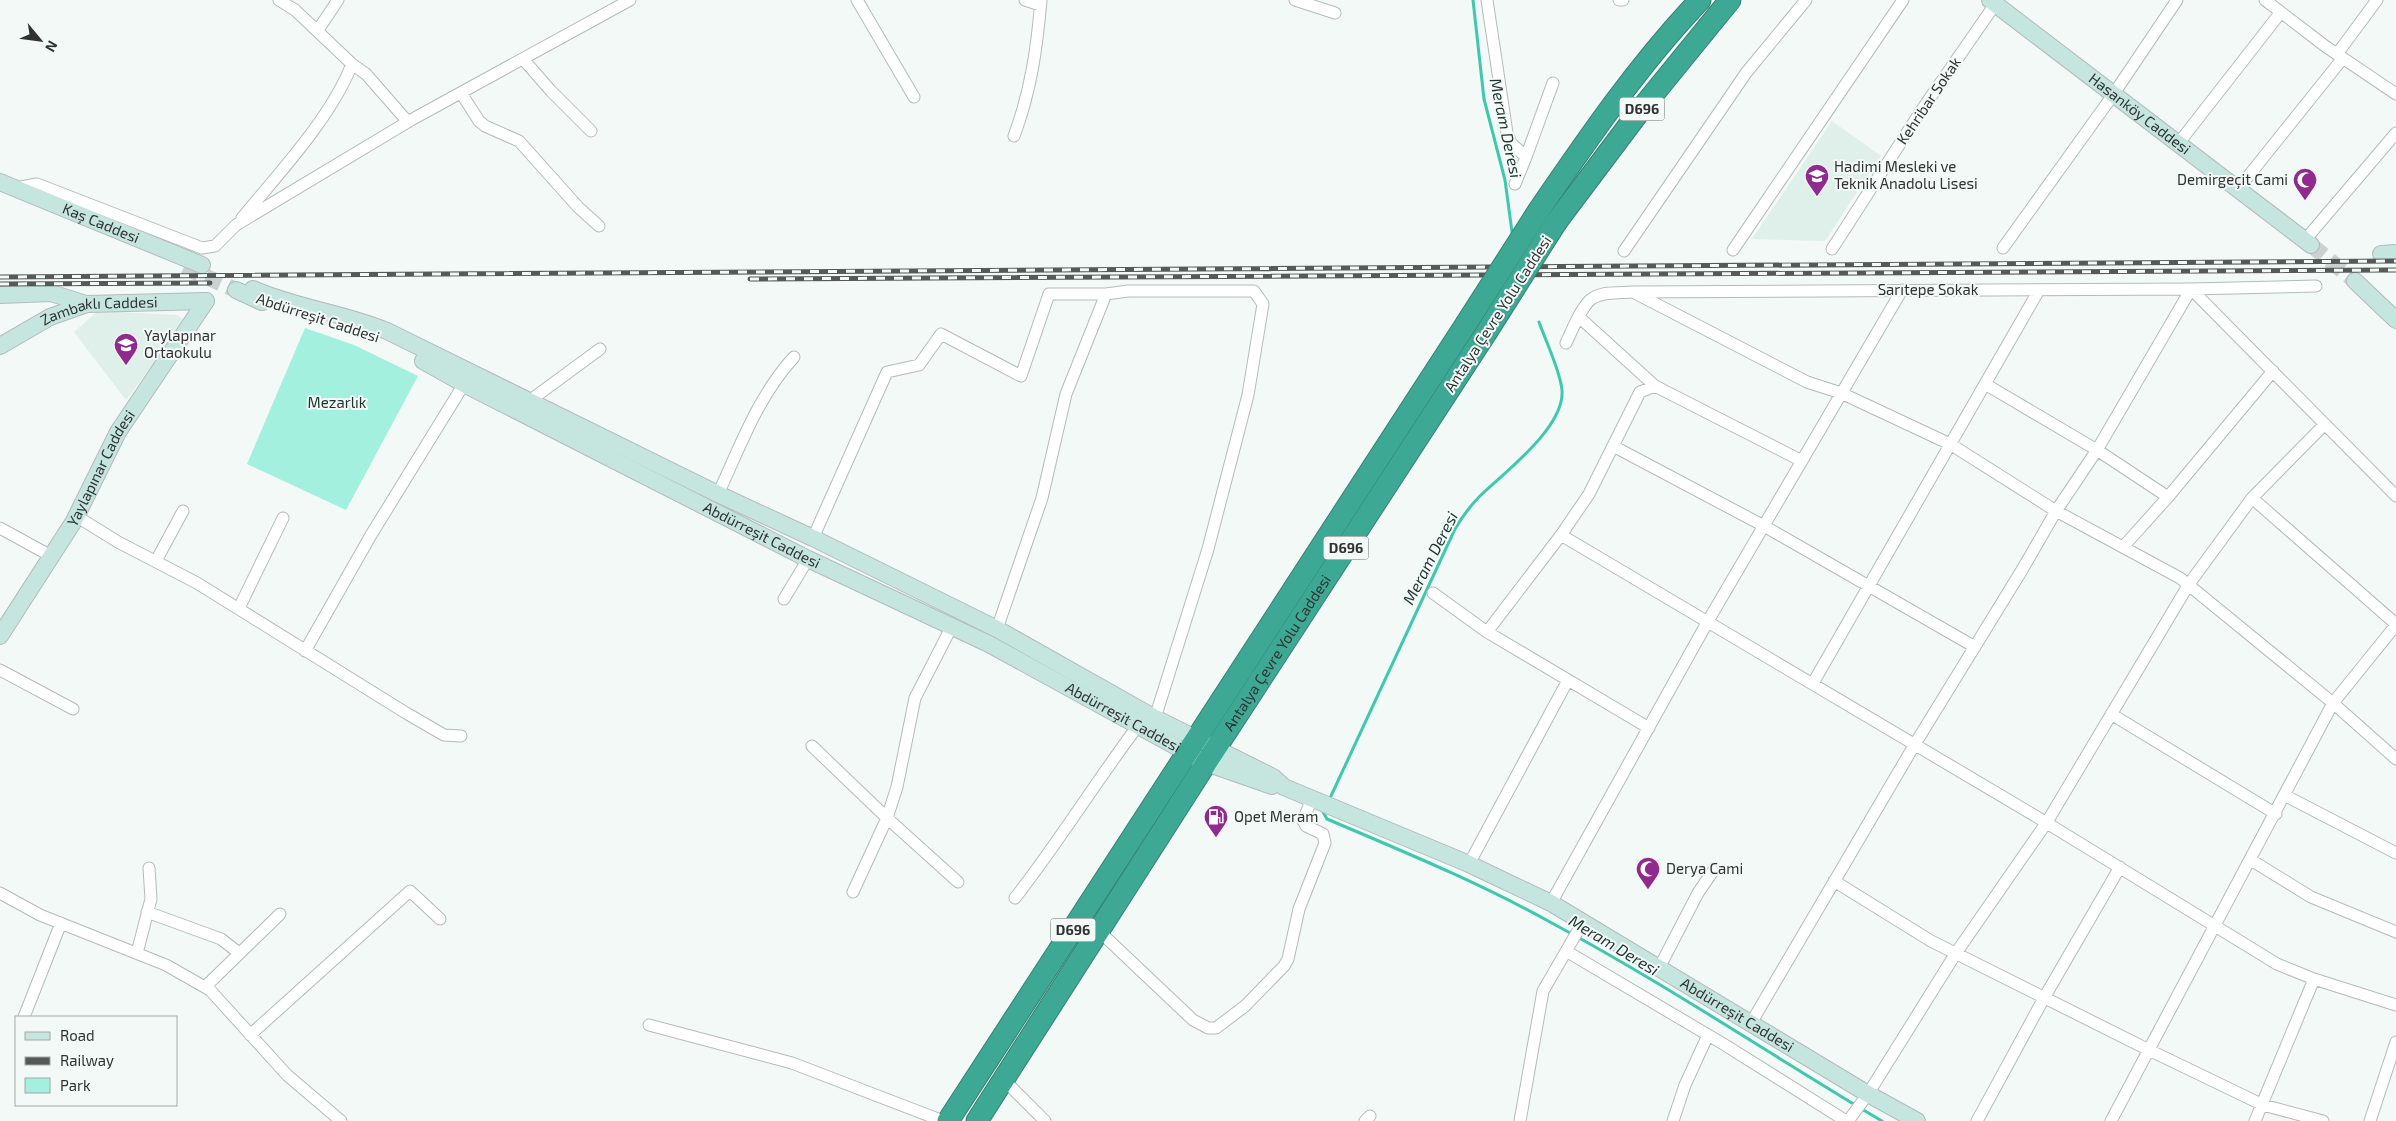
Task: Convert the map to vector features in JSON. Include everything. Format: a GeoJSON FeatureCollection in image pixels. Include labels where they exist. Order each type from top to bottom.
{"type":"FeatureCollection","features":[{"type":"Feature","properties":{"kind":"highway","name":"Antalya Çevre Yolu Caddesi"},"geometry":{"type":"LineString","coordinates":[[977,1121],[1099,930],[1202,751],[1466,324],[1539,210],[1596,127],[1672,29],[1700,0]]}},
{"type":"Feature","properties":{"kind":"highway","name":"Antalya Çevre Yolu Caddesi"},"geometry":{"type":"LineString","coordinates":[[948,1121],[1486,333],[1557,221],[1642,108],[1730,0]]}},
{"type":"Feature","properties":{"kind":"main road","name":"Hasanköy Caddesi"},"geometry":{"type":"LineString","coordinates":[[1995,1],[2114,95],[2308,243]]}},
{"type":"Feature","properties":{"kind":"main road","name":"Kaş Caddesi"},"geometry":{"type":"LineString","coordinates":[[5,188],[202,265]]}},
{"type":"Feature","properties":{"kind":"main road","name":"Kaş Caddesi"},"geometry":{"type":"LineString","coordinates":[[5,188],[184,267]]}},
{"type":"Feature","properties":{"kind":"main road"},"geometry":{"type":"LineString","coordinates":[[2355,281],[2396,320]]}},
{"type":"Feature","properties":{"kind":"main road","name":"Abdürreşit Caddesi"},"geometry":{"type":"LineString","coordinates":[[253,289],[282,301],[348,317],[381,328],[528,402],[813,538],[997,629],[1155,718],[1202,751]]}},
{"type":"Feature","properties":{"kind":"main road","name":"Abdürreşit Caddesi"},"geometry":{"type":"LineString","coordinates":[[236,290],[271,305],[344,324],[370,333],[464,384],[808,559],[952,626],[1137,727],[1202,751],[1268,785],[1284,787],[1312,798],[1469,864],[1551,903],[1581,926],[1659,968],[1751,1023],[1866,1097],[1917,1121]]}},
{"type":"Feature","properties":{"kind":"main road"},"geometry":{"type":"LineString","coordinates":[[0,295],[51,293],[86,304]]}},
{"type":"Feature","properties":{"kind":"main road","name":"Zambaklı Caddesi"},"geometry":{"type":"LineString","coordinates":[[0,346],[50,317],[86,304],[206,301]]}},
{"type":"Feature","properties":{"kind":"main road","name":"Yaylapınar Caddesi"},"geometry":{"type":"LineString","coordinates":[[0,636],[76,516],[118,432],[206,301]]}},
{"type":"Feature","properties":{"kind":"street"},"geometry":{"type":"LineString","coordinates":[[279,0],[296,10],[352,64],[366,74],[408,122]]}},
{"type":"Feature","properties":{"kind":"street"},"geometry":{"type":"LineString","coordinates":[[318,30],[338,0]]}},
{"type":"Feature","properties":{"kind":"street"},"geometry":{"type":"LineString","coordinates":[[236,225],[408,122],[630,0]]}},
{"type":"Feature","properties":{"kind":"street"},"geometry":{"type":"LineString","coordinates":[[857,0],[914,97]]}},
{"type":"Feature","properties":{"kind":"street"},"geometry":{"type":"LineString","coordinates":[[1014,136],[1030,90],[1036,57],[1041,2],[1025,0]]}},
{"type":"Feature","properties":{"kind":"street"},"geometry":{"type":"LineString","coordinates":[[1295,0],[1334,13]]}},
{"type":"Feature","properties":{"kind":"street"},"geometry":{"type":"LineString","coordinates":[[1487,0],[1507,133],[1511,143],[1526,157]]}},
{"type":"Feature","properties":{"kind":"street"},"geometry":{"type":"LineString","coordinates":[[1624,251],[1746,73],[1806,0]]}},
{"type":"Feature","properties":{"kind":"street"},"geometry":{"type":"LineString","coordinates":[[1733,250],[1903,0]]}},
{"type":"Feature","properties":{"kind":"street"},"geometry":{"type":"LineString","coordinates":[[2003,248],[2114,95],[2177,0]]}},
{"type":"Feature","properties":{"kind":"street"},"geometry":{"type":"LineString","coordinates":[[2265,0],[2340,56],[2396,94]]}},
{"type":"Feature","properties":{"kind":"street"},"geometry":{"type":"LineString","coordinates":[[2238,189],[2340,56],[2377,0]]}},
{"type":"Feature","properties":{"kind":"street","name":"Kehribar Sokak"},"geometry":{"type":"LineString","coordinates":[[1832,249],[1995,1]]}},
{"type":"Feature","properties":{"kind":"street"},"geometry":{"type":"LineString","coordinates":[[2178,144],[2281,12]]}},
{"type":"Feature","properties":{"kind":"street"},"geometry":{"type":"LineString","coordinates":[[524,59],[550,91],[591,131]]}},
{"type":"Feature","properties":{"kind":"street"},"geometry":{"type":"LineString","coordinates":[[5,188],[37,184],[202,248],[215,246],[236,225],[291,158],[343,87],[352,64]]}},
{"type":"Feature","properties":{"kind":"street"},"geometry":{"type":"LineString","coordinates":[[1514,184],[1553,83]]}},
{"type":"Feature","properties":{"kind":"street"},"geometry":{"type":"LineString","coordinates":[[461,93],[479,121],[485,126],[518,141],[578,207],[599,226]]}},
{"type":"Feature","properties":{"kind":"street"},"geometry":{"type":"LineString","coordinates":[[2308,243],[2396,133]]}},
{"type":"Feature","properties":{"kind":"street","name":"Sarıtepe Sokak"},"geometry":{"type":"LineString","coordinates":[[1566,342],[1579,317],[1592,298],[1604,294],[1633,292],[2191,289],[2316,286]]}},
{"type":"Feature","properties":{"kind":"street"},"geometry":{"type":"LineString","coordinates":[[1751,1023],[1915,744],[2056,511],[2097,450],[2191,289],[2396,496]]}},
{"type":"Feature","properties":{"kind":"street"},"geometry":{"type":"LineString","coordinates":[[1551,903],[1708,622],[1902,290]]}},
{"type":"Feature","properties":{"kind":"street"},"geometry":{"type":"LineString","coordinates":[[1813,683],[2039,290]]}},
{"type":"Feature","properties":{"kind":"street"},"geometry":{"type":"LineString","coordinates":[[813,538],[887,372],[919,365],[941,334],[1021,376],[1049,294],[1106,294],[1128,291],[1254,291],[1263,304],[1248,395],[1208,549],[1155,718]]}},
{"type":"Feature","properties":{"kind":"street"},"geometry":{"type":"LineString","coordinates":[[1633,292],[1807,382],[1841,393],[1950,444],[2056,511],[2189,584],[2333,703],[2396,759]]}},
{"type":"Feature","properties":{"kind":"street"},"geometry":{"type":"LineString","coordinates":[[997,629],[1042,498],[1066,394],[1106,294]]}},
{"type":"Feature","properties":{"kind":"street"},"geometry":{"type":"LineString","coordinates":[[1579,317],[1655,386],[1802,461]]}},
{"type":"Feature","properties":{"kind":"street"},"geometry":{"type":"LineString","coordinates":[[528,402],[600,349]]}},
{"type":"Feature","properties":{"kind":"street"},"geometry":{"type":"LineString","coordinates":[[718,494],[760,403],[778,374],[794,357]]}},
{"type":"Feature","properties":{"kind":"street"},"geometry":{"type":"LineString","coordinates":[[2123,547],[2168,497],[2273,371]]}},
{"type":"Feature","properties":{"kind":"street"},"geometry":{"type":"LineString","coordinates":[[306,651],[371,535],[464,384]]}},
{"type":"Feature","properties":{"kind":"street"},"geometry":{"type":"LineString","coordinates":[[1985,384],[2097,450],[2168,497]]}},
{"type":"Feature","properties":{"kind":"street"},"geometry":{"type":"LineString","coordinates":[[1486,632],[1561,535],[1589,494],[1640,392],[1655,386]]}},
{"type":"Feature","properties":{"kind":"street"},"geometry":{"type":"LineString","coordinates":[[1568,947],[1708,1035],[1849,1118],[1866,1097],[1956,953],[2047,822],[2189,584],[2252,498],[2324,425]]}},
{"type":"Feature","properties":{"kind":"street"},"geometry":{"type":"LineString","coordinates":[[1613,446],[1764,526],[1975,647]]}},
{"type":"Feature","properties":{"kind":"street"},"geometry":{"type":"LineString","coordinates":[[2111,1121],[2286,796],[2333,703],[2396,624],[2252,498]]}},
{"type":"Feature","properties":{"kind":"street"},"geometry":{"type":"LineString","coordinates":[[156,562],[183,511]]}},
{"type":"Feature","properties":{"kind":"street"},"geometry":{"type":"LineString","coordinates":[[76,516],[197,583],[444,735],[461,736]]}},
{"type":"Feature","properties":{"kind":"street"},"geometry":{"type":"LineString","coordinates":[[239,608],[283,518]]}},
{"type":"Feature","properties":{"kind":"street"},"geometry":{"type":"LineString","coordinates":[[0,528],[51,556]]}},
{"type":"Feature","properties":{"kind":"street"},"geometry":{"type":"LineString","coordinates":[[1561,535],[2047,822],[2277,964],[2314,980],[2396,1005]]}},
{"type":"Feature","properties":{"kind":"street"},"geometry":{"type":"LineString","coordinates":[[784,599],[808,559]]}},
{"type":"Feature","properties":{"kind":"street"},"geometry":{"type":"LineString","coordinates":[[1433,593],[1486,632],[1649,728]]}},
{"type":"Feature","properties":{"kind":"street"},"geometry":{"type":"LineString","coordinates":[[853,892],[887,818],[897,787],[915,698],[952,626]]}},
{"type":"Feature","properties":{"kind":"street"},"geometry":{"type":"LineString","coordinates":[[0,670],[73,709]]}},
{"type":"Feature","properties":{"kind":"street"},"geometry":{"type":"LineString","coordinates":[[1469,864],[1568,680]]}},
{"type":"Feature","properties":{"kind":"street"},"geometry":{"type":"LineString","coordinates":[[2111,714],[2276,814]]}},
{"type":"Feature","properties":{"kind":"street"},"geometry":{"type":"LineString","coordinates":[[1015,898],[1052,851],[1110,763],[1137,727]]}},
{"type":"Feature","properties":{"kind":"street"},"geometry":{"type":"LineString","coordinates":[[812,746],[887,818],[958,882]]}},
{"type":"Feature","properties":{"kind":"street"},"geometry":{"type":"LineString","coordinates":[[2286,796],[2396,853]]}},
{"type":"Feature","properties":{"kind":"street"},"geometry":{"type":"LineString","coordinates":[[1099,930],[1194,1020],[1208,1028],[1216,1028],[1245,1006],[1275,976],[1288,959],[1299,909],[1325,843],[1323,834],[1306,826],[1303,821],[1312,798]]}},
{"type":"Feature","properties":{"kind":"street"},"geometry":{"type":"LineString","coordinates":[[2251,860],[2311,898],[2396,932]]}},
{"type":"Feature","properties":{"kind":"street"},"geometry":{"type":"LineString","coordinates":[[1977,1121],[2044,998],[2120,867]]}},
{"type":"Feature","properties":{"kind":"street"},"geometry":{"type":"LineString","coordinates":[[137,953],[151,899],[149,868]]}},
{"type":"Feature","properties":{"kind":"street"},"geometry":{"type":"LineString","coordinates":[[1659,968],[1698,893],[1713,871]]}},
{"type":"Feature","properties":{"kind":"street"},"geometry":{"type":"LineString","coordinates":[[1834,881],[1931,941],[2149,1050],[2263,1105],[2323,1121]]}},
{"type":"Feature","properties":{"kind":"street"},"geometry":{"type":"LineString","coordinates":[[250,1035],[410,891],[440,919]]}},
{"type":"Feature","properties":{"kind":"street"},"geometry":{"type":"LineString","coordinates":[[0,893],[40,915],[166,965],[210,990],[287,1076],[341,1121]]}},
{"type":"Feature","properties":{"kind":"street"},"geometry":{"type":"LineString","coordinates":[[147,912],[221,939],[239,954]]}},
{"type":"Feature","properties":{"kind":"street"},"geometry":{"type":"LineString","coordinates":[[205,987],[280,914]]}},
{"type":"Feature","properties":{"kind":"street"},"geometry":{"type":"LineString","coordinates":[[24,1016],[61,923]]}},
{"type":"Feature","properties":{"kind":"street"},"geometry":{"type":"LineString","coordinates":[[1520,1121],[1543,991],[1581,926]]}},
{"type":"Feature","properties":{"kind":"street"},"geometry":{"type":"LineString","coordinates":[[2255,1121],[2314,980]]}},
{"type":"Feature","properties":{"kind":"street"},"geometry":{"type":"LineString","coordinates":[[649,1025],[792,1063],[943,1121]]}},
{"type":"Feature","properties":{"kind":"street"},"geometry":{"type":"LineString","coordinates":[[1673,1121],[1685,1085],[1708,1035]]}},
{"type":"Feature","properties":{"kind":"street"},"geometry":{"type":"LineString","coordinates":[[2370,1121],[2396,1042]]}},
{"type":"Feature","properties":{"kind":"street"},"geometry":{"type":"LineString","coordinates":[[1003,1079],[1045,1121]]}},
{"type":"Feature","properties":{"kind":"shaded area","name":"Hadimi Mesleki ve Teknik Anadolu Lisesi"},"geometry":{"type":"Polygon","coordinates":[[[1832,121],[1881,156],[1825,241],[1752,239],[1832,121]]]}},
{"type":"Feature","properties":{"kind":"shaded area","name":"Yaylapınar Ortaokulu"},"geometry":{"type":"Polygon","coordinates":[[[98,311],[177,315],[186,321],[126,400],[74,332],[98,311]]]}},
{"type":"Feature","properties":{"kind":"green space","name":"Mezarlık"},"geometry":{"type":"Polygon","coordinates":[[[305,328],[354,345],[418,376],[346,510],[247,464],[305,328]]]}},
{"type":"Feature","properties":{"kind":"waterway","name":"Meram Deresi"},"geometry":{"type":"LineString","coordinates":[[1473,0],[1484,99],[1505,180],[1512,232]]}},
{"type":"Feature","properties":{"kind":"waterway","name":"Meram Deresi"},"geometry":{"type":"LineString","coordinates":[[1331,796],[1455,529],[1476,500],[1532,448],[1554,419],[1560,404],[1561,382],[1539,322]]}},
{"type":"Feature","properties":{"kind":"waterway","name":"Meram Deresi"},"geometry":{"type":"LineString","coordinates":[[1323,812],[1327,819],[1468,880],[1523,907],[1592,945],[1676,994],[1882,1121]]}},
{"type":"Feature","properties":{"kind":"tunnel"},"geometry":{"type":"LineString","coordinates":[[2311,245],[2355,281]]}},
{"type":"Feature","properties":{"kind":"tunnel"},"geometry":{"type":"LineString","coordinates":[[184,267],[236,290]]}},
{"type":"Feature","properties":{"kind":"railway"},"geometry":{"type":"LineString","coordinates":[[0,277],[2396,261]]}},
{"type":"Feature","properties":{"kind":"railway"},"geometry":{"type":"LineString","coordinates":[[750,279],[2396,270]]}},
{"type":"Feature","properties":{"kind":"railway"},"geometry":{"type":"LineString","coordinates":[[0,284],[210,283]]}},
{"type":"Feature","properties":{"kind":"place","name":"Hadimi Mesleki ve Teknik Anadolu Lisesi"},"geometry":{"type":"Point","coordinates":[1817,197]}},
{"type":"Feature","properties":{"kind":"place","name":"Demirgeçit Cami"},"geometry":{"type":"Point","coordinates":[2305,201]}},
{"type":"Feature","properties":{"kind":"place","name":"Yaylapınar Ortaokulu"},"geometry":{"type":"Point","coordinates":[126,366]}},
{"type":"Feature","properties":{"kind":"place","name":"Opet Meram"},"geometry":{"type":"Point","coordinates":[1216,838]}},
{"type":"Feature","properties":{"kind":"place","name":"Derya Cami"},"geometry":{"type":"Point","coordinates":[1648,890]}}]}
